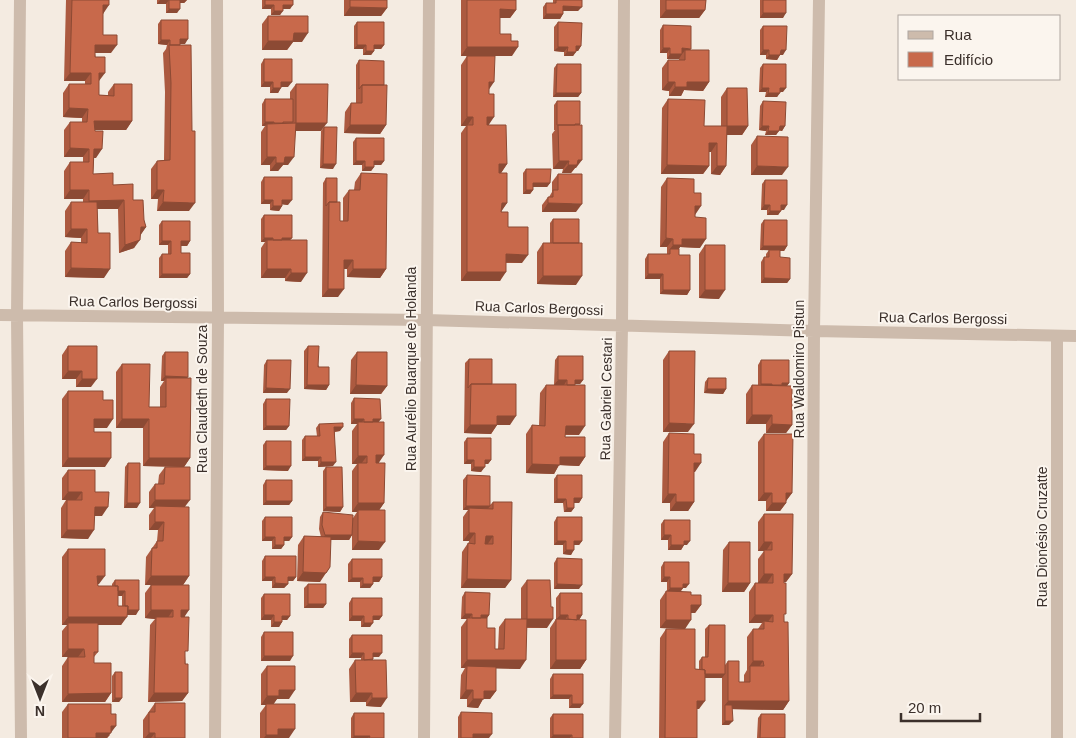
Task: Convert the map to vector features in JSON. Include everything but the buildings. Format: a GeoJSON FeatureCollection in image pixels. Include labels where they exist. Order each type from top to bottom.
{"type":"FeatureCollection","features":[{"type":"Feature","properties":{"kind":"street"},"geometry":{"type":"LineString","coordinates":[[20,0],[17,316],[21,738]]}},
{"type":"Feature","properties":{"kind":"street","name":"Rua Claudeth de Souza"},"geometry":{"type":"LineString","coordinates":[[215,738],[218,318],[217,0]]}},
{"type":"Feature","properties":{"kind":"street","name":"Rua Aurélio Buarque de Holanda"},"geometry":{"type":"LineString","coordinates":[[424,738],[429,0]]}},
{"type":"Feature","properties":{"kind":"street","name":"Rua Gabriel Cestari"},"geometry":{"type":"LineString","coordinates":[[615,738],[622,326],[624,0]]}},
{"type":"Feature","properties":{"kind":"street","name":"Rua Waldomiro Pistun"},"geometry":{"type":"LineString","coordinates":[[812,738],[814,331],[819,0]]}},
{"type":"Feature","properties":{"kind":"street","name":"Rua Carlos Bergossi"},"geometry":{"type":"LineString","coordinates":[[0,316],[426,320],[1076,336]]}},
{"type":"Feature","properties":{"kind":"street","name":"Rua Dionésio Cruzatte"},"geometry":{"type":"LineString","coordinates":[[1057,336],[1057,738]]}}]}
